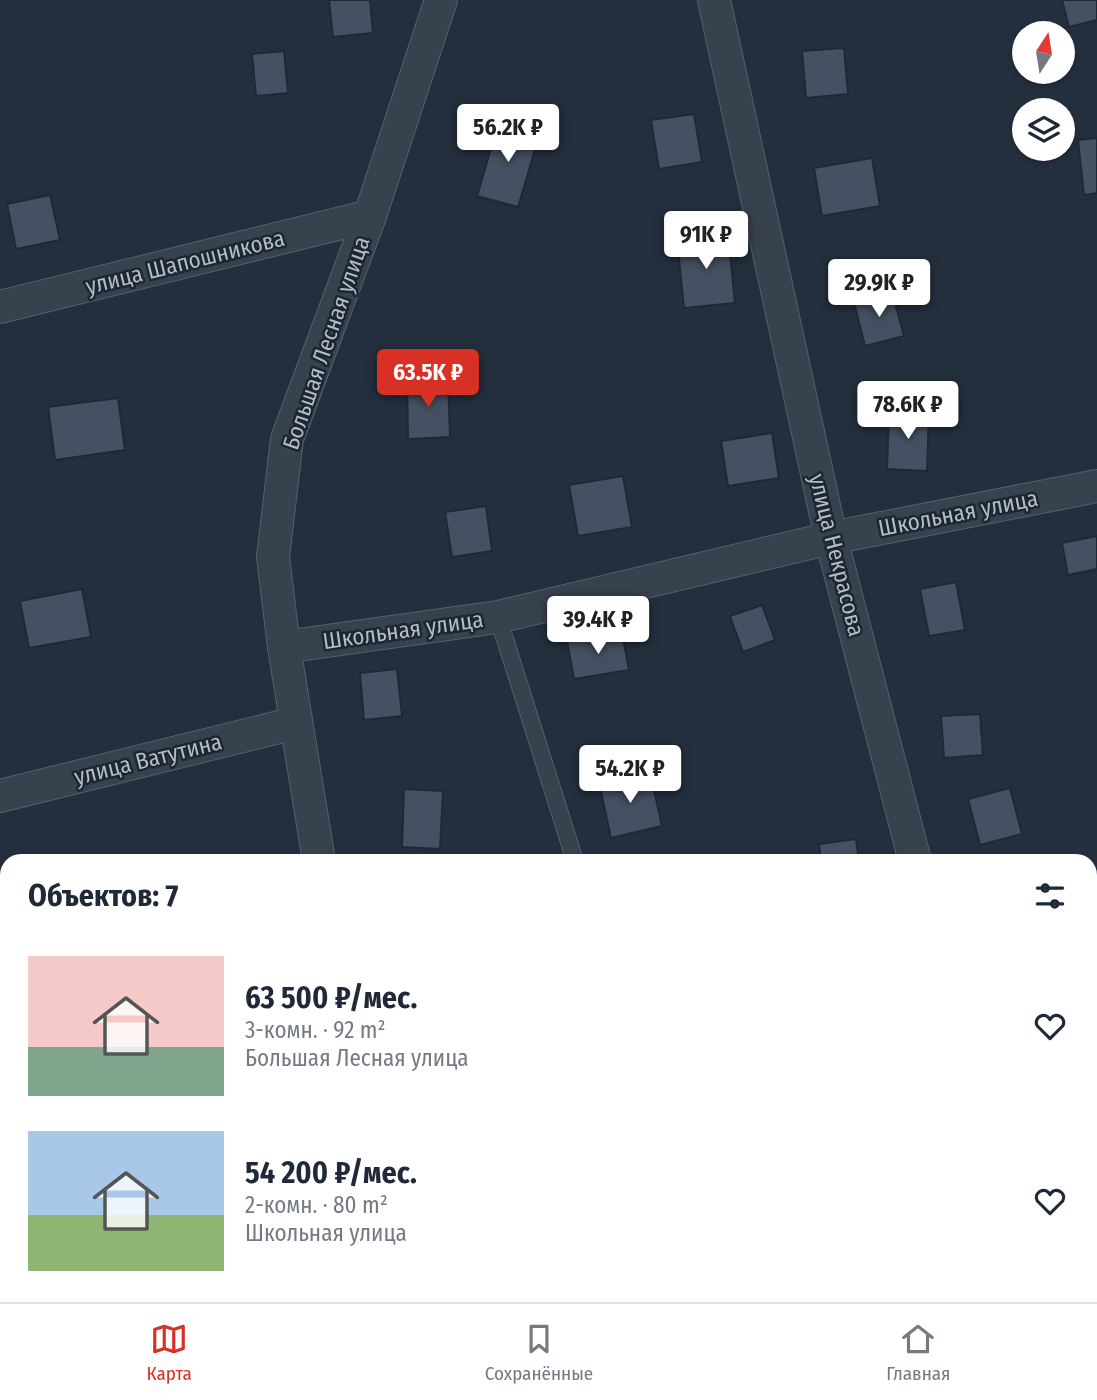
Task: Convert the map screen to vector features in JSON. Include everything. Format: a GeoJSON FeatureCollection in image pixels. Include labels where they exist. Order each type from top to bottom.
{"type":"FeatureCollection","features":[{"type":"Feature","properties":{"kind":"street","name":"Большая Лесная улица"},"geometry":{"type":"LineString","coordinates":[[318,854],[295,723],[273,557],[288,439],[370,216],[442,0]]}},
{"type":"Feature","properties":{"kind":"street","name":"улица Некрасова"},"geometry":{"type":"LineString","coordinates":[[715,0],[831,538],[913,854]]}},
{"type":"Feature","properties":{"kind":"street","name":"улица Шапошникова"},"geometry":{"type":"LineString","coordinates":[[0,307],[370,216]]}},
{"type":"Feature","properties":{"kind":"street","name":"Школьная улица"},"geometry":{"type":"LineString","coordinates":[[284,647],[498,617],[831,538],[1097,486]]}},
{"type":"Feature","properties":{"kind":"street","name":"улица Ватутина"},"geometry":{"type":"LineString","coordinates":[[0,796],[295,723]]}},
{"type":"Feature","properties":{"kind":"lane"},"geometry":{"type":"LineString","coordinates":[[498,617],[573,854]]}},
{"type":"Feature","properties":{"kind":"building"},"geometry":{"type":"Polygon","coordinates":[[[329,0],[370,0],[373,33],[333,37],[329,0]]]}},
{"type":"Feature","properties":{"kind":"building"},"geometry":{"type":"Polygon","coordinates":[[[1062,0],[1097,0],[1097,20],[1075,26],[1075,21],[1067,21],[1062,0]]]}},
{"type":"Feature","properties":{"kind":"building"},"geometry":{"type":"Polygon","coordinates":[[[844,48],[848,94],[806,98],[802,51],[844,48]]]}},
{"type":"Feature","properties":{"kind":"building"},"geometry":{"type":"Polygon","coordinates":[[[284,51],[288,93],[256,96],[252,54],[284,51]]]}},
{"type":"Feature","properties":{"kind":"building"},"geometry":{"type":"Polygon","coordinates":[[[694,114],[702,162],[659,169],[651,120],[694,114]]]}},
{"type":"Feature","properties":{"kind":"building"},"geometry":{"type":"Polygon","coordinates":[[[499,121],[540,133],[518,207],[477,196],[499,121]]]}},
{"type":"Feature","properties":{"kind":"building"},"geometry":{"type":"Polygon","coordinates":[[[1097,138],[1097,193],[1084,195],[1078,140],[1097,138]]]}},
{"type":"Feature","properties":{"kind":"building"},"geometry":{"type":"Polygon","coordinates":[[[872,158],[880,206],[822,216],[814,168],[872,158]]]}},
{"type":"Feature","properties":{"kind":"building"},"geometry":{"type":"Polygon","coordinates":[[[50,195],[60,240],[16,249],[7,204],[50,195]]]}},
{"type":"Feature","properties":{"kind":"building"},"geometry":{"type":"Polygon","coordinates":[[[728,234],[735,303],[684,308],[677,239],[728,234]]]}},
{"type":"Feature","properties":{"kind":"building"},"geometry":{"type":"Polygon","coordinates":[[[892,292],[904,336],[865,346],[854,303],[892,292]]]}},
{"type":"Feature","properties":{"kind":"building"},"geometry":{"type":"Polygon","coordinates":[[[448,380],[450,437],[408,439],[407,381],[448,380]]]}},
{"type":"Feature","properties":{"kind":"building"},"geometry":{"type":"Polygon","coordinates":[[[118,398],[125,450],[55,460],[48,407],[118,398]]]}},
{"type":"Feature","properties":{"kind":"building"},"geometry":{"type":"Polygon","coordinates":[[[889,411],[929,412],[927,471],[887,469],[889,411]]]}},
{"type":"Feature","properties":{"kind":"building"},"geometry":{"type":"Polygon","coordinates":[[[772,433],[779,478],[728,486],[721,441],[772,433]]]}},
{"type":"Feature","properties":{"kind":"building"},"geometry":{"type":"Polygon","coordinates":[[[623,476],[632,527],[578,536],[569,485],[623,476]]]}},
{"type":"Feature","properties":{"kind":"building"},"geometry":{"type":"Polygon","coordinates":[[[486,506],[492,551],[452,557],[445,512],[486,506]]]}},
{"type":"Feature","properties":{"kind":"building"},"geometry":{"type":"Polygon","coordinates":[[[1097,536],[1097,569],[1068,575],[1062,543],[1097,536]]]}},
{"type":"Feature","properties":{"kind":"building"},"geometry":{"type":"Polygon","coordinates":[[[956,582],[965,630],[929,636],[920,589],[956,582]]]}},
{"type":"Feature","properties":{"kind":"building"},"geometry":{"type":"Polygon","coordinates":[[[82,589],[91,637],[29,648],[20,601],[82,589]]]}},
{"type":"Feature","properties":{"kind":"building"},"geometry":{"type":"Polygon","coordinates":[[[762,605],[775,640],[743,652],[730,616],[762,605]]]}},
{"type":"Feature","properties":{"kind":"building"},"geometry":{"type":"Polygon","coordinates":[[[622,632],[629,670],[574,679],[567,641],[622,632]]]}},
{"type":"Feature","properties":{"kind":"building"},"geometry":{"type":"Polygon","coordinates":[[[397,669],[402,716],[364,720],[360,673],[397,669]]]}},
{"type":"Feature","properties":{"kind":"building"},"geometry":{"type":"Polygon","coordinates":[[[980,714],[983,755],[944,758],[941,716],[980,714]]]}},
{"type":"Feature","properties":{"kind":"building"},"geometry":{"type":"Polygon","coordinates":[[[650,772],[662,826],[611,838],[599,783],[650,772]]]}},
{"type":"Feature","properties":{"kind":"building"},"geometry":{"type":"Polygon","coordinates":[[[1010,788],[1022,834],[980,845],[968,799],[1010,788]]]}},
{"type":"Feature","properties":{"kind":"building"},"geometry":{"type":"Polygon","coordinates":[[[404,789],[443,791],[440,849],[402,847],[404,789]]]}},
{"type":"Feature","properties":{"kind":"building"},"geometry":{"type":"Polygon","coordinates":[[[856,839],[858,854],[820,854],[819,844],[856,839]]]}}]}
